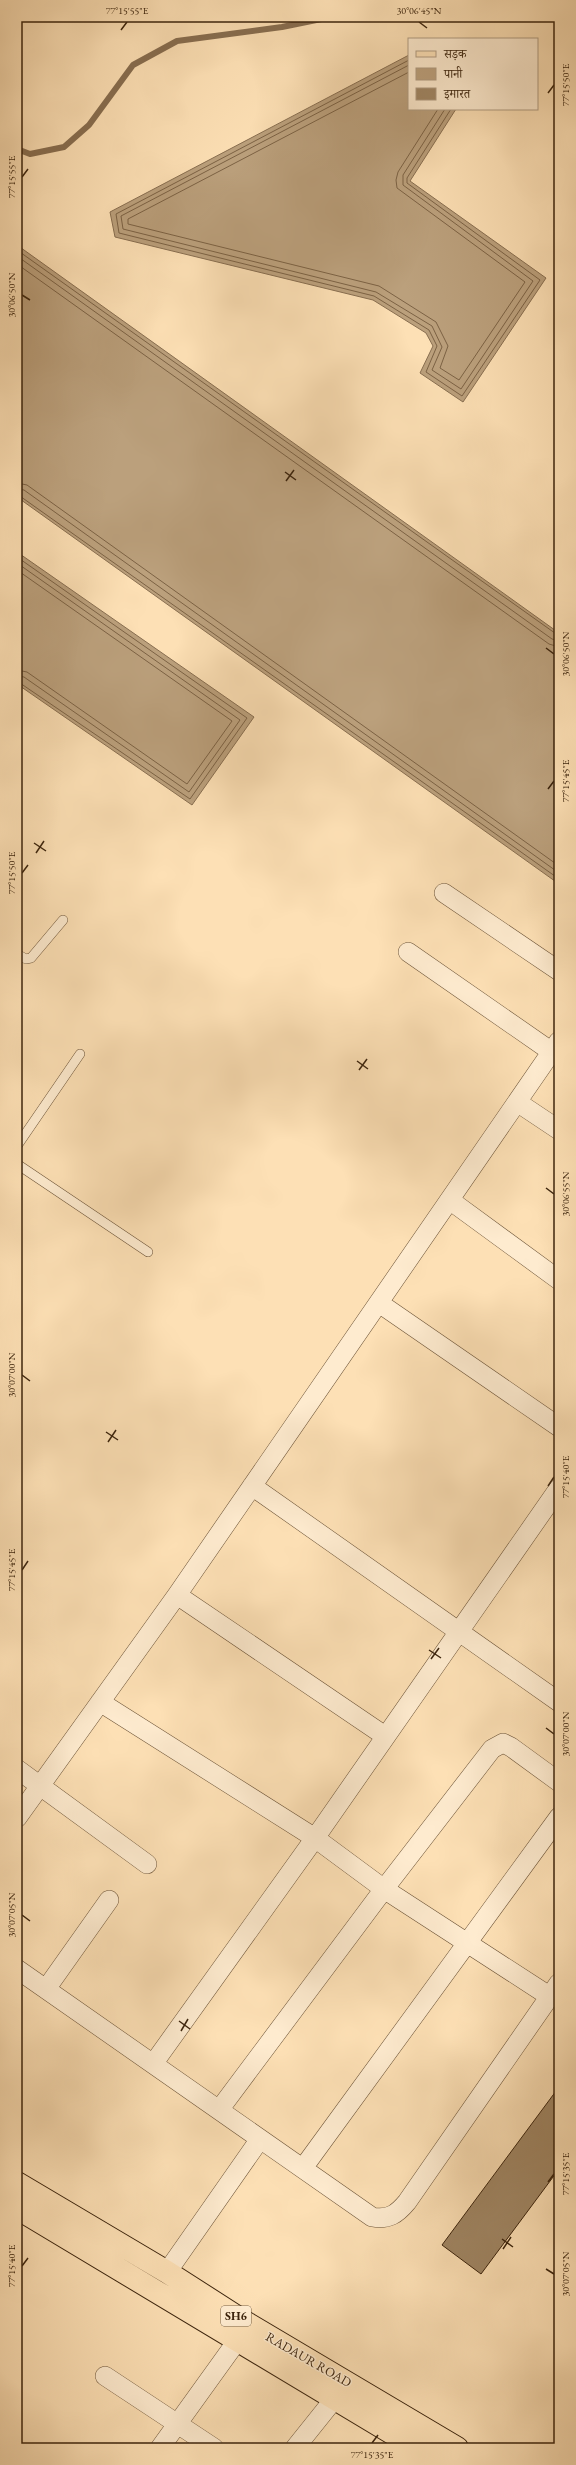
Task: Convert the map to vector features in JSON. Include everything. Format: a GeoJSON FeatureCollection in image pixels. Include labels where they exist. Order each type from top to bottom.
{"type":"FeatureCollection","features":[{"type":"Feature","properties":{"kind":"main road","name":"RADAUR ROAD"},"geometry":{"type":"LineString","coordinates":[[17,2184],[167,2272],[248,2324],[457,2448]]}},
{"type":"Feature","properties":{"kind":"main road","name":"RADAUR ROAD"},"geometry":{"type":"LineString","coordinates":[[17,2208],[144,2282],[237,2341],[417,2448]]}},
{"type":"Feature","properties":{"kind":"street"},"geometry":{"type":"LineString","coordinates":[[444,893],[559,970]]}},
{"type":"Feature","properties":{"kind":"street"},"geometry":{"type":"LineString","coordinates":[[17,1818],[177,1595],[450,1201],[555,1046],[408,952]]}},
{"type":"Feature","properties":{"kind":"street"},"geometry":{"type":"LineString","coordinates":[[518,1102],[559,1130]]}},
{"type":"Feature","properties":{"kind":"street"},"geometry":{"type":"LineString","coordinates":[[450,1201],[559,1280]]}},
{"type":"Feature","properties":{"kind":"street"},"geometry":{"type":"LineString","coordinates":[[379,1303],[559,1427]]}},
{"type":"Feature","properties":{"kind":"street"},"geometry":{"type":"LineString","coordinates":[[252,1486],[559,1702]]}},
{"type":"Feature","properties":{"kind":"street"},"geometry":{"type":"LineString","coordinates":[[153,2064],[315,1838],[559,1488]]}},
{"type":"Feature","properties":{"kind":"street"},"geometry":{"type":"LineString","coordinates":[[177,1595],[385,1736]]}},
{"type":"Feature","properties":{"kind":"street"},"geometry":{"type":"LineString","coordinates":[[17,1969],[372,2217],[382,2218],[393,2216],[407,2202],[554,1989],[467,1942],[384,1889],[315,1838],[100,1702]]}},
{"type":"Feature","properties":{"kind":"street"},"geometry":{"type":"LineString","coordinates":[[219,2110],[384,1889],[485,1757],[499,1744],[503,1743],[511,1747],[559,1782]]}},
{"type":"Feature","properties":{"kind":"street"},"geometry":{"type":"LineString","coordinates":[[17,1769],[147,1864]]}},
{"type":"Feature","properties":{"kind":"street"},"geometry":{"type":"LineString","coordinates":[[303,2168],[559,1817]]}},
{"type":"Feature","properties":{"kind":"street"},"geometry":{"type":"LineString","coordinates":[[46,1989],[110,1900]]}},
{"type":"Feature","properties":{"kind":"street"},"geometry":{"type":"LineString","coordinates":[[167,2272],[260,2139]]}},
{"type":"Feature","properties":{"kind":"street"},"geometry":{"type":"LineString","coordinates":[[160,2448],[237,2341]]}},
{"type":"Feature","properties":{"kind":"street"},"geometry":{"type":"LineString","coordinates":[[105,2376],[214,2448]]}},
{"type":"Feature","properties":{"kind":"street"},"geometry":{"type":"LineString","coordinates":[[295,2448],[335,2398]]}},
{"type":"Feature","properties":{"kind":"lane"},"geometry":{"type":"LineString","coordinates":[[17,954],[26,959],[31,958],[63,920]]}},
{"type":"Feature","properties":{"kind":"lane"},"geometry":{"type":"LineString","coordinates":[[17,1146],[80,1054]]}},
{"type":"Feature","properties":{"kind":"lane"},"geometry":{"type":"LineString","coordinates":[[17,1164],[148,1252]]}},
{"type":"Feature","properties":{"kind":"water"},"geometry":{"type":"Polygon","coordinates":[[[408,56],[408,110],[455,110],[410,181],[546,278],[463,402],[420,373],[433,346],[426,333],[373,300],[115,237],[110,212],[408,56]]]}},
{"type":"Feature","properties":{"kind":"water"},"geometry":{"type":"Polygon","coordinates":[[[17,245],[559,633],[559,884],[17,497],[17,245]]]}},
{"type":"Feature","properties":{"kind":"water"},"geometry":{"type":"Polygon","coordinates":[[[17,552],[254,717],[192,805],[17,684],[17,552]]]}},
{"type":"Feature","properties":{"kind":"building"},"geometry":{"type":"Polygon","coordinates":[[[559,2087],[559,2169],[481,2274],[442,2245],[559,2087]]]}},
{"type":"Feature","properties":{"kind":"waterway"},"geometry":{"type":"LineString","coordinates":[[17,149],[30,154],[64,147],[89,125],[133,65],[177,41],[282,27],[331,17]]}}]}
